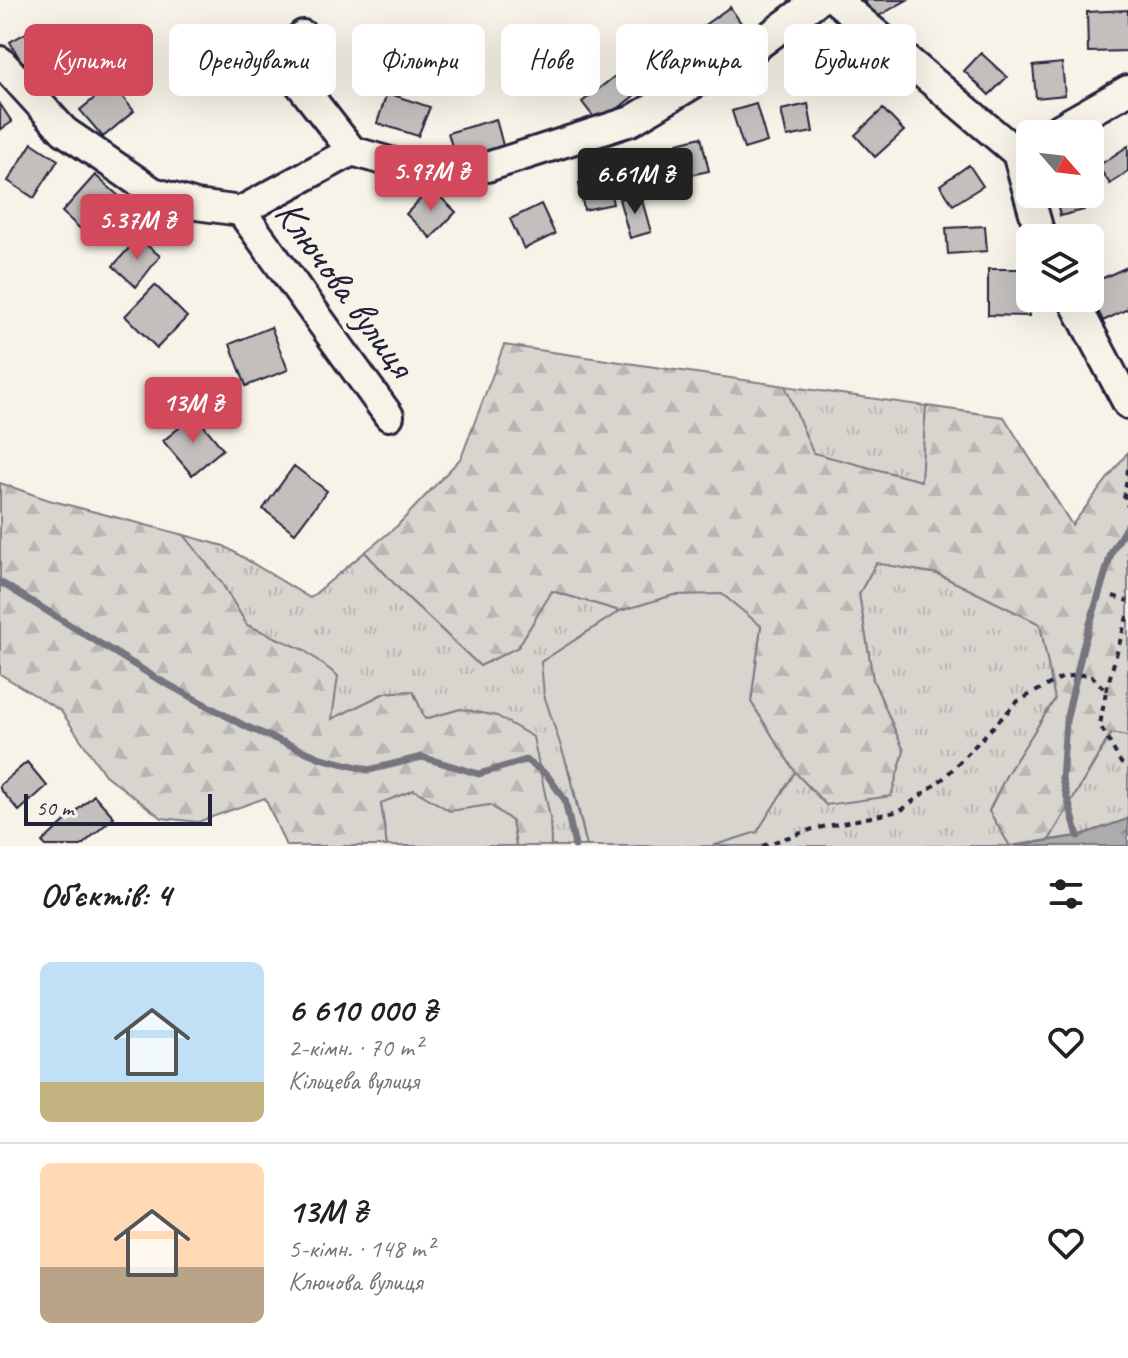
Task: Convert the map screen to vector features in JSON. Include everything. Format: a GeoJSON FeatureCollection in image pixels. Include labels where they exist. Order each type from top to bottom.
{"type":"FeatureCollection","features":[{"type":"Feature","properties":{"kind":"street"},"geometry":{"type":"LineString","coordinates":[[309,96],[352,151],[421,171],[487,167],[631,121],[755,47],[818,0]]}},
{"type":"Feature","properties":{"kind":"street"},"geometry":{"type":"LineString","coordinates":[[836,0],[1016,143]]}},
{"type":"Feature","properties":{"kind":"street","name":"Ключова вулиця"},"geometry":{"type":"LineString","coordinates":[[0,61],[64,131],[153,192],[196,205],[241,211],[389,416]]}},
{"type":"Feature","properties":{"kind":"street"},"geometry":{"type":"LineString","coordinates":[[1075,120],[1128,90]]}},
{"type":"Feature","properties":{"kind":"street"},"geometry":{"type":"LineString","coordinates":[[241,211],[352,151]]}},
{"type":"Feature","properties":{"kind":"street"},"geometry":{"type":"LineString","coordinates":[[1079,312],[1128,404]]}},
{"type":"Feature","properties":{"kind":"path"},"geometry":{"type":"LineString","coordinates":[[1128,469],[1124,499],[1128,506]]}},
{"type":"Feature","properties":{"kind":"path"},"geometry":{"type":"LineString","coordinates":[[1113,596],[1128,601]]}},
{"type":"Feature","properties":{"kind":"path"},"geometry":{"type":"LineString","coordinates":[[1128,613],[1106,691],[1100,725],[1121,763],[1128,765]]}},
{"type":"Feature","properties":{"kind":"path"},"geometry":{"type":"LineString","coordinates":[[762,846],[813,829],[900,811],[945,777],[1018,701],[1063,677],[1090,674],[1106,691]]}},
{"type":"Feature","properties":{"kind":"green space"},"geometry":{"type":"Polygon","coordinates":[[[504,345],[785,386],[813,453],[921,481],[926,406],[1004,417],[1072,525],[1128,452],[1128,736],[1111,733],[1049,840],[1010,846],[989,811],[1007,774],[1055,699],[1040,624],[938,574],[876,563],[859,594],[873,680],[904,751],[891,796],[826,805],[795,772],[751,702],[761,626],[674,595],[620,611],[552,591],[518,647],[480,666],[365,552],[397,526],[461,458],[504,345]]]}},
{"type":"Feature","properties":{"kind":"green space"},"geometry":{"type":"Polygon","coordinates":[[[785,386],[926,406],[921,481],[812,453],[785,386]]]}},
{"type":"Feature","properties":{"kind":"green space"},"geometry":{"type":"Polygon","coordinates":[[[0,483],[49,500],[184,535],[221,582],[247,625],[304,650],[338,676],[332,719],[385,693],[413,691],[425,719],[461,709],[497,716],[533,737],[550,817],[551,846],[516,846],[512,821],[490,805],[450,811],[414,790],[381,804],[387,846],[286,846],[265,798],[198,822],[162,818],[105,775],[61,711],[0,674],[0,483]]]}},
{"type":"Feature","properties":{"kind":"green space"},"geometry":{"type":"Polygon","coordinates":[[[184,535],[224,546],[310,598],[365,552],[480,666],[518,647],[552,591],[620,611],[541,662],[587,846],[551,846],[550,817],[461,709],[425,719],[413,691],[384,693],[332,720],[304,650],[247,625],[221,582],[184,535]]]}},
{"type":"Feature","properties":{"kind":"green space"},"geometry":{"type":"Polygon","coordinates":[[[876,563],[938,574],[1040,624],[1055,699],[1007,774],[989,811],[1010,846],[712,846],[757,832],[795,772],[826,805],[904,751],[873,680],[859,594],[876,563]]]}},
{"type":"Feature","properties":{"kind":"green space"},"geometry":{"type":"Polygon","coordinates":[[[722,594],[761,626],[751,702],[795,772],[757,832],[712,846],[587,846],[571,777],[544,695],[541,662],[620,611],[674,595],[722,594]]]}},
{"type":"Feature","properties":{"kind":"green space"},"geometry":{"type":"Polygon","coordinates":[[[1112,733],[1128,736],[1128,819],[1078,836],[1049,840],[1112,733]]]}},
{"type":"Feature","properties":{"kind":"green space"},"geometry":{"type":"Polygon","coordinates":[[[414,790],[450,811],[490,805],[512,821],[516,846],[387,846],[381,803],[414,790]]]}},
{"type":"Feature","properties":{"kind":"water"},"geometry":{"type":"Polygon","coordinates":[[[1128,819],[1128,846],[1014,846],[1078,836],[1128,819]]]}},
{"type":"Feature","properties":{"kind":"building"},"geometry":{"type":"Polygon","coordinates":[[[864,0],[907,0],[875,18],[864,0]]]}},
{"type":"Feature","properties":{"kind":"building"},"geometry":{"type":"Polygon","coordinates":[[[730,7],[742,24],[706,24],[730,7]]]}},
{"type":"Feature","properties":{"kind":"building"},"geometry":{"type":"Polygon","coordinates":[[[1128,10],[1128,51],[1088,52],[1087,12],[1128,10]]]}},
{"type":"Feature","properties":{"kind":"building"},"geometry":{"type":"Polygon","coordinates":[[[24,34],[24,62],[22,63],[10,42],[24,34]]]}},
{"type":"Feature","properties":{"kind":"building"},"geometry":{"type":"Polygon","coordinates":[[[981,53],[1007,77],[989,95],[964,71],[981,53]]]}},
{"type":"Feature","properties":{"kind":"building"},"geometry":{"type":"Polygon","coordinates":[[[1062,63],[1065,95],[1036,98],[1033,66],[1062,63]]]}},
{"type":"Feature","properties":{"kind":"building"},"geometry":{"type":"Polygon","coordinates":[[[616,75],[616,96],[634,96],[599,124],[582,102],[590,96],[600,96],[600,88],[616,75]]]}},
{"type":"Feature","properties":{"kind":"building"},"geometry":{"type":"Polygon","coordinates":[[[97,96],[122,96],[134,111],[103,137],[80,110],[97,96]]]}},
{"type":"Feature","properties":{"kind":"building"},"geometry":{"type":"Polygon","coordinates":[[[386,96],[396,96],[430,107],[418,136],[377,123],[386,96]]]}},
{"type":"Feature","properties":{"kind":"building"},"geometry":{"type":"Polygon","coordinates":[[[0,104],[12,122],[0,130],[0,104]]]}},
{"type":"Feature","properties":{"kind":"building"},"geometry":{"type":"Polygon","coordinates":[[[756,104],[767,142],[744,149],[732,111],[756,104]]]}},
{"type":"Feature","properties":{"kind":"building"},"geometry":{"type":"Polygon","coordinates":[[[808,104],[813,132],[787,137],[781,110],[808,104]]]}},
{"type":"Feature","properties":{"kind":"building"},"geometry":{"type":"Polygon","coordinates":[[[883,109],[904,131],[875,157],[855,135],[883,109]]]}},
{"type":"Feature","properties":{"kind":"building"},"geometry":{"type":"Polygon","coordinates":[[[496,119],[504,149],[457,163],[448,133],[496,119]]]}},
{"type":"Feature","properties":{"kind":"building"},"geometry":{"type":"Polygon","coordinates":[[[701,137],[709,171],[685,176],[678,143],[701,137]]]}},
{"type":"Feature","properties":{"kind":"building"},"geometry":{"type":"Polygon","coordinates":[[[32,143],[58,160],[34,198],[8,181],[32,143]]]}},
{"type":"Feature","properties":{"kind":"building"},"geometry":{"type":"Polygon","coordinates":[[[1128,146],[1128,171],[1110,184],[1104,175],[1104,162],[1128,146]]]}},
{"type":"Feature","properties":{"kind":"building"},"geometry":{"type":"Polygon","coordinates":[[[969,165],[983,186],[953,205],[940,185],[969,165]]]}},
{"type":"Feature","properties":{"kind":"building"},"geometry":{"type":"Polygon","coordinates":[[[95,175],[120,197],[86,234],[62,212],[95,175]]]}},
{"type":"Feature","properties":{"kind":"building"},"geometry":{"type":"Polygon","coordinates":[[[607,176],[613,204],[584,210],[579,183],[607,176]]]}},
{"type":"Feature","properties":{"kind":"building"},"geometry":{"type":"Polygon","coordinates":[[[431,188],[456,212],[431,238],[406,214],[431,188]]]}},
{"type":"Feature","properties":{"kind":"building"},"geometry":{"type":"Polygon","coordinates":[[[640,193],[651,232],[630,238],[619,199],[640,193]]]}},
{"type":"Feature","properties":{"kind":"building"},"geometry":{"type":"Polygon","coordinates":[[[541,204],[555,234],[524,249],[510,219],[541,204]]]}},
{"type":"Feature","properties":{"kind":"building"},"geometry":{"type":"Polygon","coordinates":[[[1058,208],[1084,208],[1084,210],[1060,216],[1058,208]]]}},
{"type":"Feature","properties":{"kind":"building"},"geometry":{"type":"Polygon","coordinates":[[[985,226],[987,251],[948,254],[946,228],[985,226]]]}},
{"type":"Feature","properties":{"kind":"building"},"geometry":{"type":"Polygon","coordinates":[[[138,238],[160,256],[136,287],[113,266],[138,238]]]}},
{"type":"Feature","properties":{"kind":"building"},"geometry":{"type":"Polygon","coordinates":[[[1127,267],[1128,309],[1103,321],[1099,312],[1104,312],[1104,278],[1127,267]]]}},
{"type":"Feature","properties":{"kind":"building"},"geometry":{"type":"Polygon","coordinates":[[[988,269],[1016,269],[1016,312],[1029,312],[1029,316],[988,315],[988,269]]]}},
{"type":"Feature","properties":{"kind":"building"},"geometry":{"type":"Polygon","coordinates":[[[155,285],[187,317],[157,348],[125,316],[155,285]]]}},
{"type":"Feature","properties":{"kind":"building"},"geometry":{"type":"Polygon","coordinates":[[[271,327],[288,370],[246,386],[230,344],[271,327]]]}},
{"type":"Feature","properties":{"kind":"building"},"geometry":{"type":"Polygon","coordinates":[[[195,415],[223,449],[192,475],[163,441],[195,415]]]}},
{"type":"Feature","properties":{"kind":"building"},"geometry":{"type":"Polygon","coordinates":[[[294,466],[327,491],[295,533],[263,509],[294,466]]]}},
{"type":"Feature","properties":{"kind":"building"},"geometry":{"type":"Polygon","coordinates":[[[27,762],[47,786],[19,811],[0,785],[27,762]]]}},
{"type":"Feature","properties":{"kind":"building"},"geometry":{"type":"Polygon","coordinates":[[[94,795],[114,817],[81,846],[46,846],[42,842],[94,795]]]}},
{"type":"Feature","properties":{"kind":"waterway"},"geometry":{"type":"LineString","coordinates":[[1078,836],[1062,779],[1066,721],[1083,647],[1112,551],[1128,524]]}},
{"type":"Feature","properties":{"kind":"waterway"},"geometry":{"type":"LineString","coordinates":[[0,582],[156,678],[247,727],[321,758],[369,770],[422,757],[479,774],[526,760],[547,775],[565,800],[575,846]]}}]}
